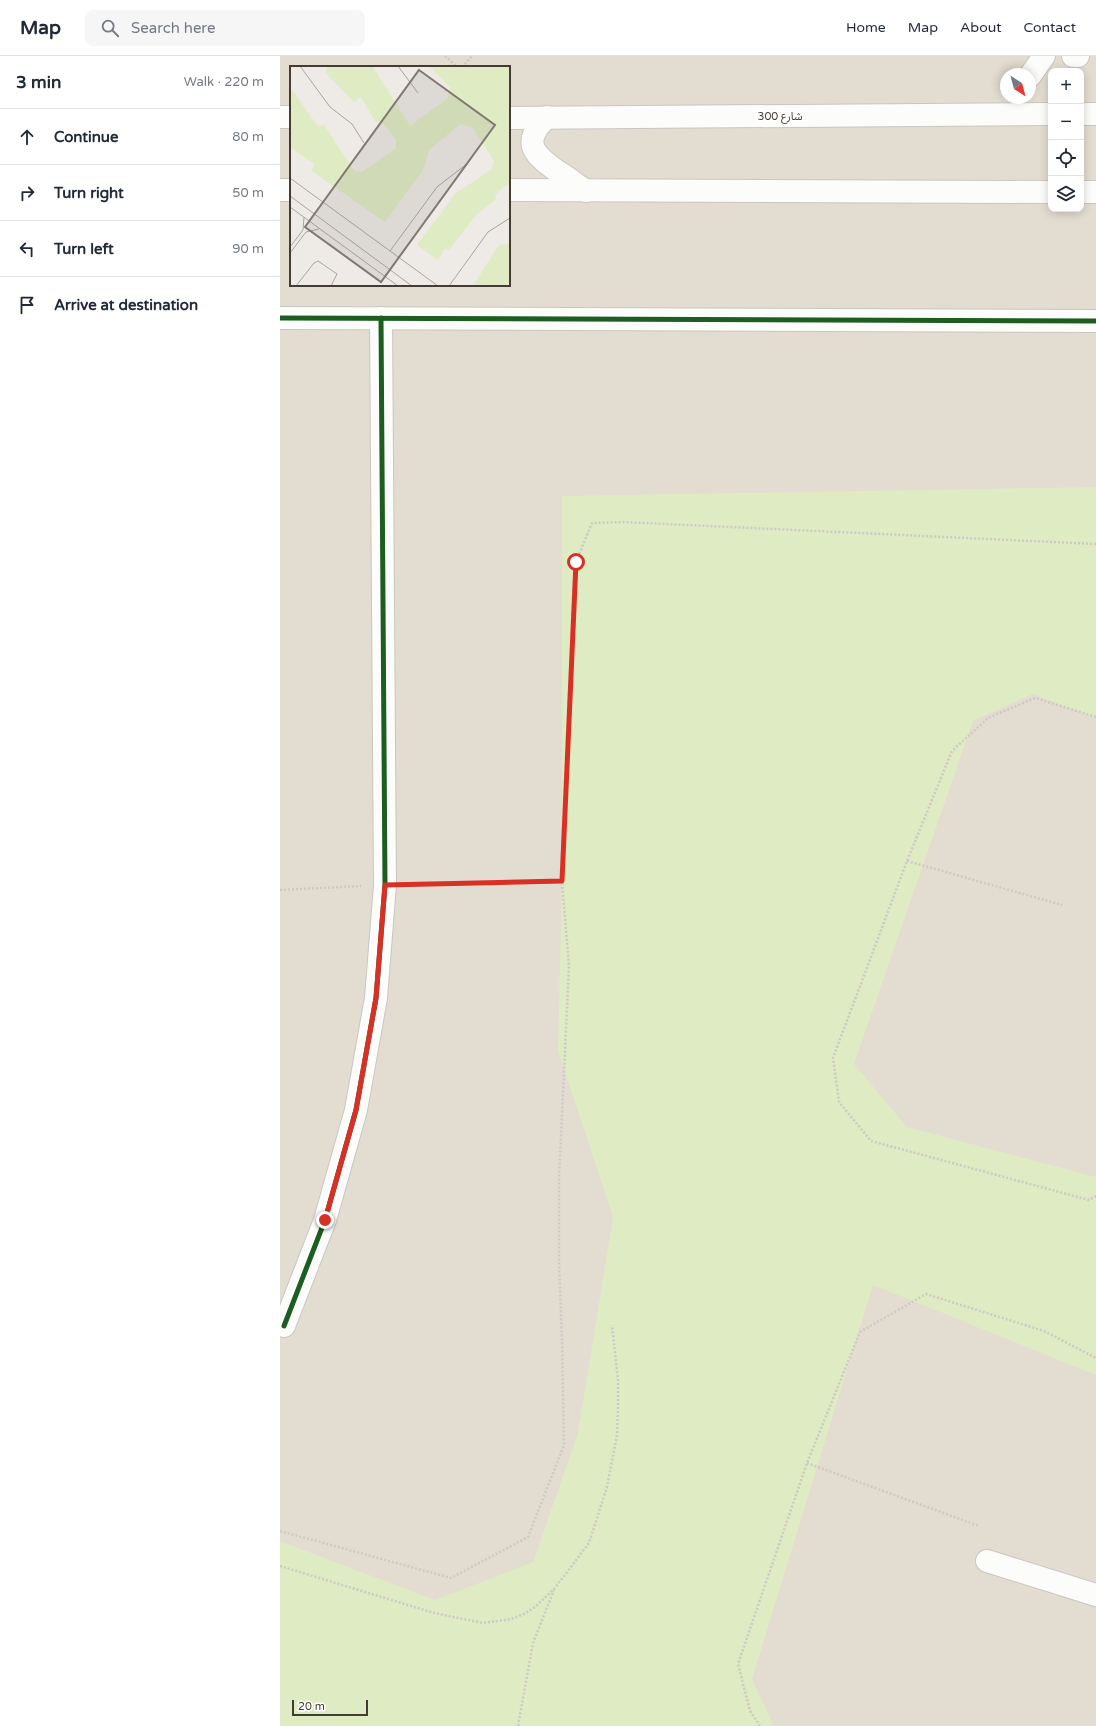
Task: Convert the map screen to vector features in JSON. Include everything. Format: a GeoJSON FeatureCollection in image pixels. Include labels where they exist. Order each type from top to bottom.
{"type":"FeatureCollection","features":[{"type":"Feature","properties":{"kind":"street"},"geometry":{"type":"LineString","coordinates":[[1036,68],[1044,56]]}},
{"type":"Feature","properties":{"kind":"street"},"geometry":{"type":"LineString","coordinates":[[1073,56],[1078,56]]}},
{"type":"Feature","properties":{"kind":"street"},"geometry":{"type":"LineString","coordinates":[[984,115],[1000,104]]}},
{"type":"Feature","properties":{"kind":"street","name":"شارع 300"},"geometry":{"type":"LineString","coordinates":[[510,118],[1048,114]]}},
{"type":"Feature","properties":{"kind":"street"},"geometry":{"type":"LineString","coordinates":[[1084,114],[1096,114]]}},
{"type":"Feature","properties":{"kind":"street"},"geometry":{"type":"LineString","coordinates":[[547,117],[534,132],[532,141],[534,151],[540,159],[586,191]]}},
{"type":"Feature","properties":{"kind":"street"},"geometry":{"type":"LineString","coordinates":[[510,190],[1048,192]]}},
{"type":"Feature","properties":{"kind":"street"},"geometry":{"type":"LineString","coordinates":[[1084,192],[1096,192]]}},
{"type":"Feature","properties":{"kind":"street"},"geometry":{"type":"LineString","coordinates":[[280,318],[1096,321]]}},
{"type":"Feature","properties":{"kind":"street"},"geometry":{"type":"LineString","coordinates":[[284,1326],[325,1220],[356,1110],[376,998],[385,885],[381,318]]}},
{"type":"Feature","properties":{"kind":"street"},"geometry":{"type":"LineString","coordinates":[[987,1561],[1096,1595]]}},
{"type":"Feature","properties":{"kind":"path"},"geometry":{"type":"LineString","coordinates":[[445,56],[456,66]]}},
{"type":"Feature","properties":{"kind":"path"},"geometry":{"type":"LineString","coordinates":[[463,66],[472,56]]}},
{"type":"Feature","properties":{"kind":"path"},"geometry":{"type":"LineString","coordinates":[[280,1531],[451,1578],[528,1537],[564,1445],[558,1177],[569,966],[562,881],[576,562],[592,522],[631,522],[1096,544]]}},
{"type":"Feature","properties":{"kind":"path"},"geometry":{"type":"LineString","coordinates":[[1096,717],[1035,698],[988,718],[952,751],[907,861],[833,1058],[839,1102],[871,1141],[1089,1200],[1096,1196]]}},
{"type":"Feature","properties":{"kind":"path"},"geometry":{"type":"LineString","coordinates":[[907,861],[1062,905]]}},
{"type":"Feature","properties":{"kind":"path"},"geometry":{"type":"LineString","coordinates":[[280,890],[385,885],[562,881]]}},
{"type":"Feature","properties":{"kind":"path"},"geometry":{"type":"LineString","coordinates":[[760,1726],[750,1711],[738,1664],[807,1463],[860,1332],[926,1294],[1044,1332],[1096,1358]]}},
{"type":"Feature","properties":{"kind":"path"},"geometry":{"type":"LineString","coordinates":[[280,1566],[434,1613],[483,1623],[497,1622],[524,1614],[536,1607],[555,1588],[589,1543],[607,1487],[617,1435],[618,1380],[612,1325]]}},
{"type":"Feature","properties":{"kind":"path"},"geometry":{"type":"LineString","coordinates":[[807,1463],[979,1526]]}},
{"type":"Feature","properties":{"kind":"path"},"geometry":{"type":"LineString","coordinates":[[518,1726],[533,1643],[555,1588]]}},
{"type":"Feature","properties":{"kind":"shaded area"},"geometry":{"type":"Polygon","coordinates":[[[280,56],[1096,56],[1096,1726],[280,1726],[280,56]]]}},
{"type":"Feature","properties":{"kind":"green space"},"geometry":{"type":"Polygon","coordinates":[[[1096,487],[1096,718],[1033,694],[973,721],[854,1064],[907,1127],[1096,1177],[1096,1375],[873,1285],[752,1679],[774,1726],[280,1726],[280,1541],[435,1600],[533,1562],[578,1433],[613,1217],[558,1051],[562,881],[562,496],[1096,487]]]}},
{"type":"Feature","properties":{"kind":"cycle path"},"geometry":{"type":"LineString","coordinates":[[280,318],[1096,321]]}},
{"type":"Feature","properties":{"kind":"cycle path"},"geometry":{"type":"LineString","coordinates":[[284,1326],[325,1220],[356,1110],[376,998],[385,885],[381,318]]}},
{"type":"Feature","properties":{"kind":"route"},"geometry":{"type":"LineString","coordinates":[[325,1220],[356,1110],[376,998],[385,885],[562,881],[576,562]]}}]}
